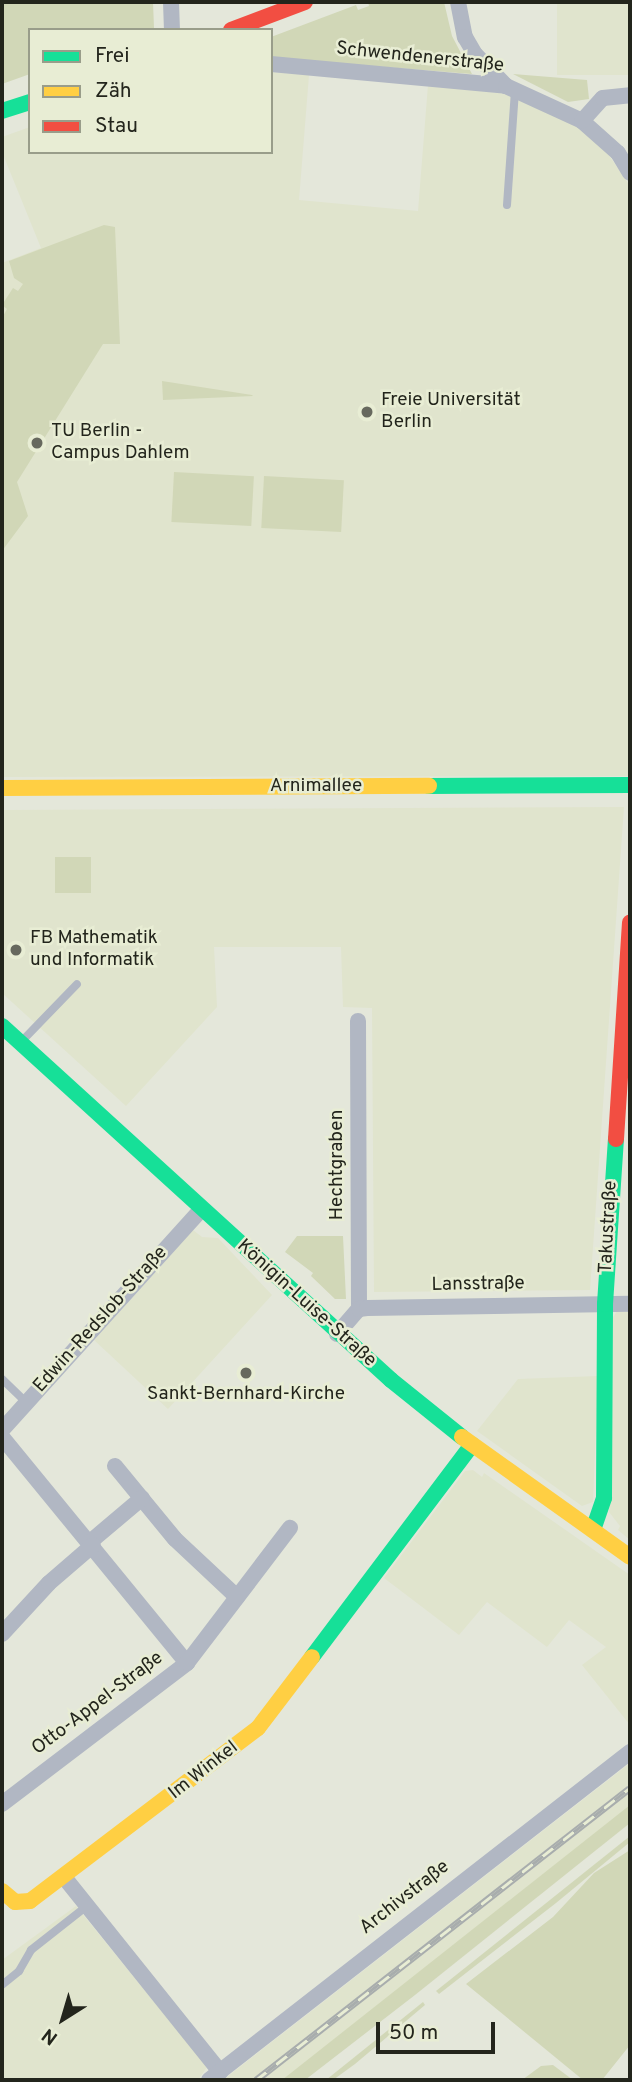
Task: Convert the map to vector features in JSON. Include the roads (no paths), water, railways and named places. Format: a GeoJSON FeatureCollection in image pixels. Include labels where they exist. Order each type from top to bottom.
{"type":"FeatureCollection","features":[{"type":"Feature","properties":{"kind":"street"},"geometry":{"type":"LineString","coordinates":[[171,2],[172,28]]}},
{"type":"Feature","properties":{"kind":"street"},"geometry":{"type":"LineString","coordinates":[[236,28],[305,2]]}},
{"type":"Feature","properties":{"kind":"street"},"geometry":{"type":"LineString","coordinates":[[458,2],[466,37],[475,54],[510,88]]}},
{"type":"Feature","properties":{"kind":"street","name":"Schwendenerstraße"},"geometry":{"type":"LineString","coordinates":[[273,64],[510,88],[582,121]]}},
{"type":"Feature","properties":{"kind":"street"},"geometry":{"type":"LineString","coordinates":[[630,94],[603,98],[582,121],[618,153],[630,173]]}},
{"type":"Feature","properties":{"kind":"street"},"geometry":{"type":"LineString","coordinates":[[2,111],[28,103]]}},
{"type":"Feature","properties":{"kind":"street","name":"Arnimallee"},"geometry":{"type":"LineString","coordinates":[[2,789],[630,785]]}},
{"type":"Feature","properties":{"kind":"street","name":"Takustraße"},"geometry":{"type":"LineString","coordinates":[[593,1530],[604,1498],[605,1304],[630,922]]}},
{"type":"Feature","properties":{"kind":"street","name":"Hechtgraben"},"geometry":{"type":"LineString","coordinates":[[358,1021],[359,1309]]}},
{"type":"Feature","properties":{"kind":"street","name":"Königin-Luise-Straße"},"geometry":{"type":"LineString","coordinates":[[2,1026],[337,1334],[472,1445],[630,1557]]}},
{"type":"Feature","properties":{"kind":"street","name":"Edwin-Redslob-Straße"},"geometry":{"type":"LineString","coordinates":[[2,1430],[201,1210]]}},
{"type":"Feature","properties":{"kind":"street","name":"Lansstraße"},"geometry":{"type":"LineString","coordinates":[[359,1309],[630,1304]]}},
{"type":"Feature","properties":{"kind":"street"},"geometry":{"type":"LineString","coordinates":[[337,1334],[359,1309]]}},
{"type":"Feature","properties":{"kind":"street","name":"Otto-Appel-Straße"},"geometry":{"type":"LineString","coordinates":[[2,1437],[92,1543],[187,1662]]}},
{"type":"Feature","properties":{"kind":"street","name":"Im Winkel"},"geometry":{"type":"LineString","coordinates":[[64,1877],[258,1728],[472,1445]]}},
{"type":"Feature","properties":{"kind":"street"},"geometry":{"type":"LineString","coordinates":[[115,1466],[175,1539],[237,1597]]}},
{"type":"Feature","properties":{"kind":"street"},"geometry":{"type":"LineString","coordinates":[[2,1634],[49,1583],[142,1498]]}},
{"type":"Feature","properties":{"kind":"street","name":"Otto-Appel-Straße"},"geometry":{"type":"LineString","coordinates":[[2,1804],[187,1662],[290,1528]]}},
{"type":"Feature","properties":{"kind":"street","name":"Archivstraße"},"geometry":{"type":"LineString","coordinates":[[214,2076],[630,1752]]}},
{"type":"Feature","properties":{"kind":"street"},"geometry":{"type":"LineString","coordinates":[[3,1894],[15,1902],[30,1901],[64,1877],[214,2076]]}},
{"type":"Feature","properties":{"kind":"lane"},"geometry":{"type":"LineString","coordinates":[[507,205],[510,88]]}},
{"type":"Feature","properties":{"kind":"lane"},"geometry":{"type":"LineString","coordinates":[[20,1043],[77,984]]}},
{"type":"Feature","properties":{"kind":"lane"},"geometry":{"type":"LineString","coordinates":[[2,1379],[26,1402]]}},
{"type":"Feature","properties":{"kind":"lane"},"geometry":{"type":"LineString","coordinates":[[2,1985],[19,1971],[31,1950],[87,1906]]}},
{"type":"Feature","properties":{"kind":"railway"},"geometry":{"type":"LineString","coordinates":[[256,2080],[630,1788]]}},
{"type":"Feature","properties":{"kind":"place","name":"Freie Universität Berlin"},"geometry":{"type":"Point","coordinates":[367,412]}},
{"type":"Feature","properties":{"kind":"place","name":"TU Berlin - Campus Dahlem"},"geometry":{"type":"Point","coordinates":[37,443]}},
{"type":"Feature","properties":{"kind":"place","name":"FB Mathematik und Informatik"},"geometry":{"type":"Point","coordinates":[16,950]}},
{"type":"Feature","properties":{"kind":"place","name":"Sankt-Bernhard-Kirche"},"geometry":{"type":"Point","coordinates":[246,1373]}}]}
